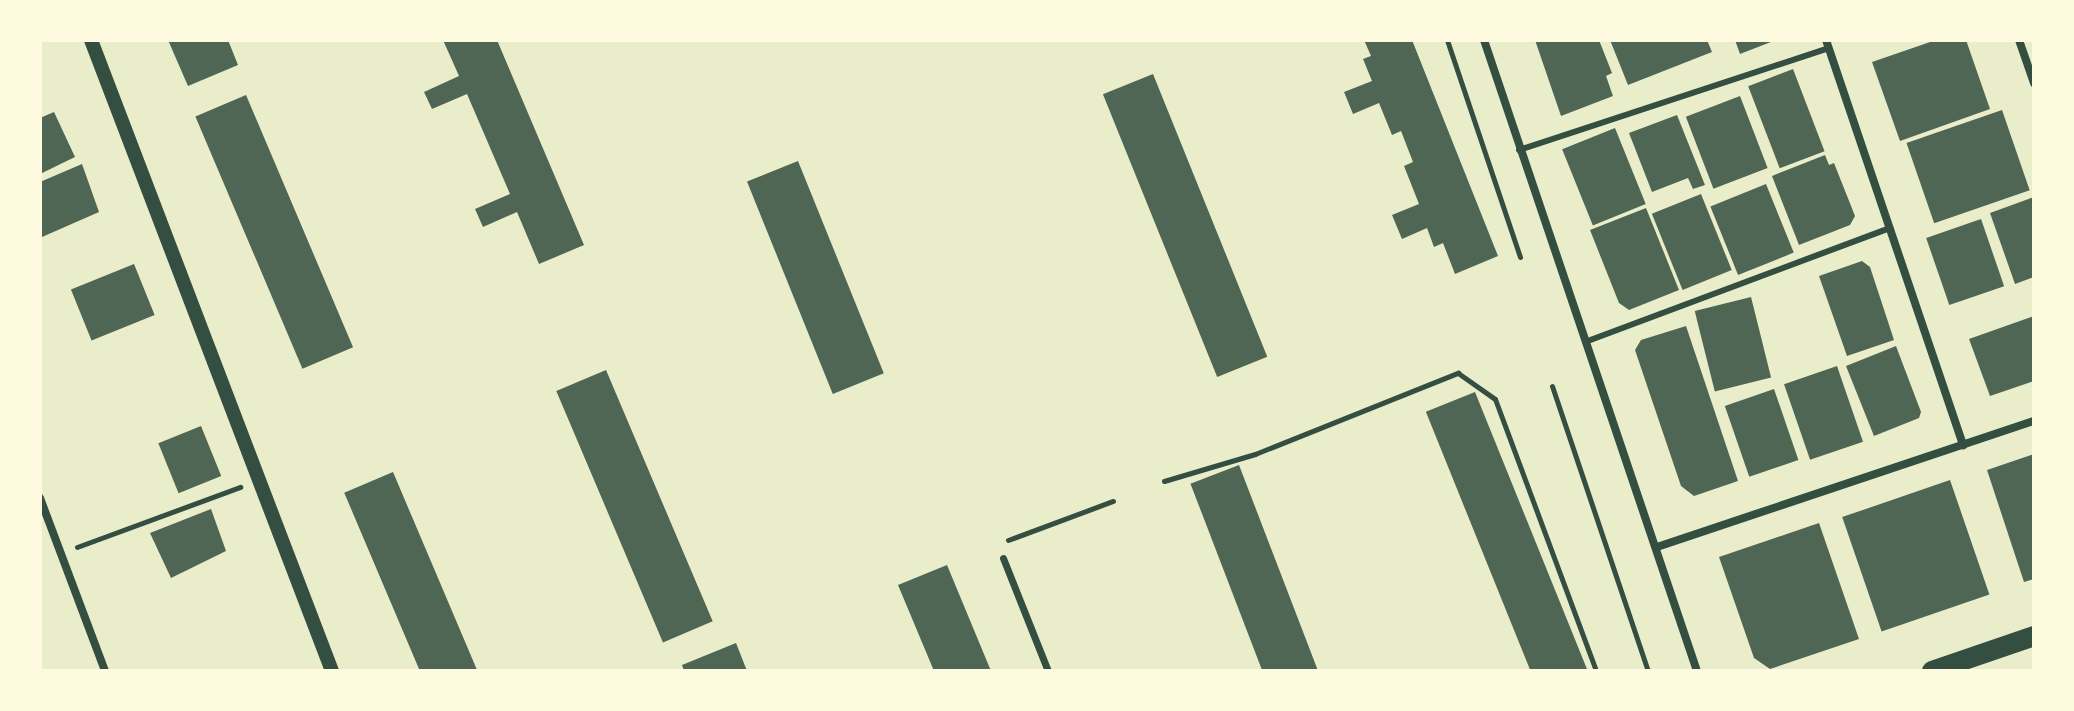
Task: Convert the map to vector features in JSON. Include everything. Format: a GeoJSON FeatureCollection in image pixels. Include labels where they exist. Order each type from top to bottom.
{"type":"FeatureCollection","features":[{"type":"Feature","properties":{"kind":"main road"},"geometry":{"type":"LineString","coordinates":[[1932,671],[2034,636]]}},
{"type":"Feature","properties":{"kind":"street"},"geometry":{"type":"LineString","coordinates":[[91,40],[332,671]]}},
{"type":"Feature","properties":{"kind":"street"},"geometry":{"type":"LineString","coordinates":[[1484,40],[1697,671]]}},
{"type":"Feature","properties":{"kind":"street"},"geometry":{"type":"LineString","coordinates":[[2019,40],[2034,83]]}},
{"type":"Feature","properties":{"kind":"street"},"geometry":{"type":"LineString","coordinates":[[1827,44],[1963,445]]}},
{"type":"Feature","properties":{"kind":"street"},"geometry":{"type":"LineString","coordinates":[[1657,547],[2034,421]]}},
{"type":"Feature","properties":{"kind":"street"},"geometry":{"type":"LineString","coordinates":[[40,498],[105,671]]}},
{"type":"Feature","properties":{"kind":"street"},"geometry":{"type":"LineString","coordinates":[[40,529],[51,525]]}},
{"type":"Feature","properties":{"kind":"street"},"geometry":{"type":"LineString","coordinates":[[1003,558],[1048,671]]}},
{"type":"Feature","properties":{"kind":"lane"},"geometry":{"type":"LineString","coordinates":[[1519,150],[1827,44]]}},
{"type":"Feature","properties":{"kind":"lane"},"geometry":{"type":"LineString","coordinates":[[1585,342],[1890,228]]}},
{"type":"Feature","properties":{"kind":"path"},"geometry":{"type":"LineString","coordinates":[[1447,40],[1520,257]]}},
{"type":"Feature","properties":{"kind":"path"},"geometry":{"type":"LineString","coordinates":[[1164,481],[1255,454],[1458,373],[1495,399],[1596,671]]}},
{"type":"Feature","properties":{"kind":"path"},"geometry":{"type":"LineString","coordinates":[[1552,386],[1648,671]]}},
{"type":"Feature","properties":{"kind":"path"},"geometry":{"type":"LineString","coordinates":[[61,553],[261,480]]}},
{"type":"Feature","properties":{"kind":"path"},"geometry":{"type":"LineString","coordinates":[[998,544],[1113,501]]}},
{"type":"Feature","properties":{"kind":"building"},"geometry":{"type":"Polygon","coordinates":[[[168,40],[228,40],[238,65],[188,86],[168,40]]]}},
{"type":"Feature","properties":{"kind":"building"},"geometry":{"type":"Polygon","coordinates":[[[443,40],[497,40],[584,245],[539,264],[517,212],[483,227],[475,209],[510,194],[467,94],[432,109],[424,92],[459,76],[443,40]]]}},
{"type":"Feature","properties":{"kind":"building"},"geometry":{"type":"Polygon","coordinates":[[[1364,40],[1412,40],[1498,256],[1455,274],[1443,243],[1434,247],[1427,228],[1402,239],[1392,215],[1419,204],[1404,166],[1413,162],[1401,131],[1392,135],[1379,103],[1353,114],[1344,92],[1372,81],[1363,59],[1371,56],[1364,40]]]}},
{"type":"Feature","properties":{"kind":"building"},"geometry":{"type":"Polygon","coordinates":[[[1535,40],[1599,40],[1612,73],[1606,76],[1613,96],[1561,116],[1535,40]]]}},
{"type":"Feature","properties":{"kind":"building"},"geometry":{"type":"Polygon","coordinates":[[[1610,40],[1707,40],[1712,52],[1628,85],[1610,40]]]}},
{"type":"Feature","properties":{"kind":"building"},"geometry":{"type":"Polygon","coordinates":[[[1735,40],[1776,40],[1740,54],[1735,40]]]}},
{"type":"Feature","properties":{"kind":"building"},"geometry":{"type":"Polygon","coordinates":[[[1936,40],[1966,40],[1990,109],[1900,141],[1872,62],[1936,40]]]}},
{"type":"Feature","properties":{"kind":"building"},"geometry":{"type":"Polygon","coordinates":[[[1793,69],[1825,151],[1780,168],[1748,86],[1793,69]]]}},
{"type":"Feature","properties":{"kind":"building"},"geometry":{"type":"Polygon","coordinates":[[[1153,74],[1267,357],[1217,377],[1103,94],[1153,74]]]}},
{"type":"Feature","properties":{"kind":"building"},"geometry":{"type":"Polygon","coordinates":[[[246,95],[353,347],[302,369],[195,116],[246,95]]]}},
{"type":"Feature","properties":{"kind":"building"},"geometry":{"type":"Polygon","coordinates":[[[1740,96],[1768,168],[1713,189],[1686,117],[1740,96]]]}},
{"type":"Feature","properties":{"kind":"building"},"geometry":{"type":"Polygon","coordinates":[[[2002,110],[2030,190],[1934,223],[1907,143],[2002,110]]]}},
{"type":"Feature","properties":{"kind":"building"},"geometry":{"type":"Polygon","coordinates":[[[54,112],[75,157],[40,174],[40,118],[54,112]]]}},
{"type":"Feature","properties":{"kind":"building"},"geometry":{"type":"Polygon","coordinates":[[[1677,115],[1705,185],[1693,189],[1688,178],[1652,192],[1629,133],[1677,115]]]}},
{"type":"Feature","properties":{"kind":"building"},"geometry":{"type":"Polygon","coordinates":[[[1615,128],[1646,204],[1593,225],[1562,149],[1615,128]]]}},
{"type":"Feature","properties":{"kind":"building"},"geometry":{"type":"Polygon","coordinates":[[[1825,155],[1829,165],[1834,163],[1855,216],[1850,225],[1799,245],[1772,176],[1825,155]]]}},
{"type":"Feature","properties":{"kind":"building"},"geometry":{"type":"Polygon","coordinates":[[[798,161],[884,373],[833,394],[747,182],[798,161]]]}},
{"type":"Feature","properties":{"kind":"building"},"geometry":{"type":"Polygon","coordinates":[[[82,164],[99,212],[42,237],[40,182],[82,164]]]}},
{"type":"Feature","properties":{"kind":"building"},"geometry":{"type":"Polygon","coordinates":[[[1766,184],[1794,253],[1738,275],[1710,206],[1766,184]]]}},
{"type":"Feature","properties":{"kind":"building"},"geometry":{"type":"Polygon","coordinates":[[[1701,194],[1732,270],[1683,290],[1652,214],[1701,194]]]}},
{"type":"Feature","properties":{"kind":"building"},"geometry":{"type":"Polygon","coordinates":[[[2034,197],[2034,277],[2015,284],[1990,213],[2034,197]]]}},
{"type":"Feature","properties":{"kind":"building"},"geometry":{"type":"Polygon","coordinates":[[[1646,208],[1679,290],[1629,310],[1619,303],[1590,230],[1646,208]]]}},
{"type":"Feature","properties":{"kind":"building"},"geometry":{"type":"Polygon","coordinates":[[[1981,219],[2004,286],[1949,305],[1926,238],[1981,219]]]}},
{"type":"Feature","properties":{"kind":"building"},"geometry":{"type":"Polygon","coordinates":[[[1862,261],[1870,267],[1894,340],[1847,356],[1819,276],[1862,261]]]}},
{"type":"Feature","properties":{"kind":"building"},"geometry":{"type":"Polygon","coordinates":[[[134,264],[155,315],[92,340],[71,289],[134,264]]]}},
{"type":"Feature","properties":{"kind":"building"},"geometry":{"type":"Polygon","coordinates":[[[1751,297],[1771,378],[1715,392],[1695,311],[1751,297]]]}},
{"type":"Feature","properties":{"kind":"building"},"geometry":{"type":"Polygon","coordinates":[[[2034,316],[2034,381],[1990,396],[1969,339],[2034,316]]]}},
{"type":"Feature","properties":{"kind":"building"},"geometry":{"type":"Polygon","coordinates":[[[1686,326],[1738,481],[1694,496],[1681,486],[1635,350],[1641,340],[1686,326]]]}},
{"type":"Feature","properties":{"kind":"building"},"geometry":{"type":"Polygon","coordinates":[[[1896,346],[1921,412],[1919,418],[1874,436],[1846,366],[1896,346]]]}},
{"type":"Feature","properties":{"kind":"building"},"geometry":{"type":"Polygon","coordinates":[[[1837,366],[1863,442],[1810,460],[1784,384],[1837,366]]]}},
{"type":"Feature","properties":{"kind":"building"},"geometry":{"type":"Polygon","coordinates":[[[606,370],[713,621],[663,642],[556,391],[606,370]]]}},
{"type":"Feature","properties":{"kind":"building"},"geometry":{"type":"Polygon","coordinates":[[[1774,389],[1798,460],[1749,477],[1725,406],[1774,389]]]}},
{"type":"Feature","properties":{"kind":"building"},"geometry":{"type":"Polygon","coordinates":[[[1475,392],[1588,671],[1531,671],[1426,412],[1475,392]]]}},
{"type":"Feature","properties":{"kind":"building"},"geometry":{"type":"Polygon","coordinates":[[[201,426],[221,476],[179,493],[158,443],[201,426]]]}},
{"type":"Feature","properties":{"kind":"building"},"geometry":{"type":"Polygon","coordinates":[[[2034,454],[2034,579],[2024,582],[1987,470],[2034,454]]]}},
{"type":"Feature","properties":{"kind":"building"},"geometry":{"type":"Polygon","coordinates":[[[1239,465],[1318,671],[1262,671],[1190,484],[1239,465]]]}},
{"type":"Feature","properties":{"kind":"building"},"geometry":{"type":"Polygon","coordinates":[[[393,472],[477,671],[420,671],[344,493],[393,472]]]}},
{"type":"Feature","properties":{"kind":"building"},"geometry":{"type":"Polygon","coordinates":[[[1950,480],[1989,594],[1882,632],[1842,517],[1950,480]]]}},
{"type":"Feature","properties":{"kind":"building"},"geometry":{"type":"Polygon","coordinates":[[[211,509],[226,551],[171,578],[150,533],[211,509]]]}},
{"type":"Feature","properties":{"kind":"building"},"geometry":{"type":"Polygon","coordinates":[[[1819,523],[1859,639],[1770,669],[1754,658],[1719,557],[1819,523]]]}},
{"type":"Feature","properties":{"kind":"building"},"geometry":{"type":"Polygon","coordinates":[[[947,565],[991,671],[934,671],[898,585],[947,565]]]}},
{"type":"Feature","properties":{"kind":"building"},"geometry":{"type":"Polygon","coordinates":[[[736,643],[747,671],[684,671],[682,665],[736,643]]]}}]}
